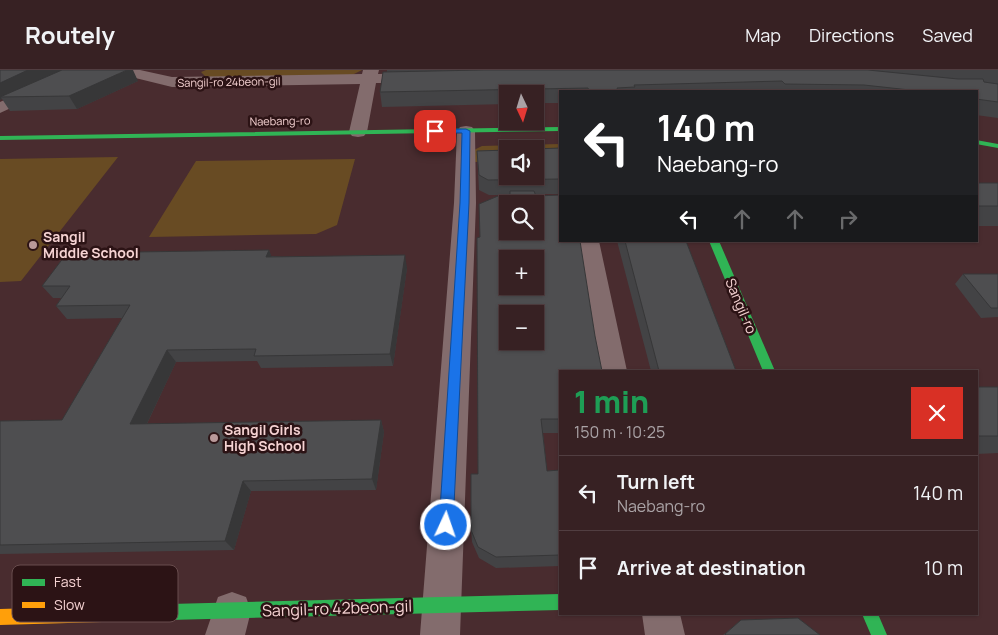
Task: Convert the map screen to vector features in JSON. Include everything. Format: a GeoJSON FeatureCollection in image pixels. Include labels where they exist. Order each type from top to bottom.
{"type":"FeatureCollection","features":[{"type":"Feature","properties":{"kind":"street"},"geometry":{"type":"LineString","coordinates":[[0,108],[82,70]]}},
{"type":"Feature","properties":{"kind":"street","name":"Sangil-ro 24beon-gil"},"geometry":{"type":"LineString","coordinates":[[120,70],[172,82],[370,74],[434,78]]}},
{"type":"Feature","properties":{"kind":"street"},"geometry":{"type":"LineString","coordinates":[[172,82],[196,70]]}},
{"type":"Feature","properties":{"kind":"street"},"geometry":{"type":"LineString","coordinates":[[358,132],[370,74]]}},
{"type":"Feature","properties":{"kind":"street","name":"Naebang-ro"},"geometry":{"type":"LineString","coordinates":[[0,138],[559,129]]}},
{"type":"Feature","properties":{"kind":"street"},"geometry":{"type":"LineString","coordinates":[[441,620],[473,203],[466,131]]}},
{"type":"Feature","properties":{"kind":"street"},"geometry":{"type":"LineString","coordinates":[[978,142],[998,146]]}},
{"type":"Feature","properties":{"kind":"street"},"geometry":{"type":"LineString","coordinates":[[588,242],[613,370]]}},
{"type":"Feature","properties":{"kind":"street","name":"Sangil-ro"},"geometry":{"type":"LineString","coordinates":[[714,242],[768,370]]}},
{"type":"Feature","properties":{"kind":"street","name":"Sangil-ro 42beon-gil"},"geometry":{"type":"LineString","coordinates":[[178,622],[228,623],[441,620],[559,602]]}},
{"type":"Feature","properties":{"kind":"street"},"geometry":{"type":"LineString","coordinates":[[661,615],[665,635]]}},
{"type":"Feature","properties":{"kind":"street"},"geometry":{"type":"LineString","coordinates":[[870,615],[879,635]]}},
{"type":"Feature","properties":{"kind":"shaded area"},"geometry":{"type":"Polygon","coordinates":[[[206,70],[362,70],[352,75],[208,79],[201,72],[206,70]]]}},
{"type":"Feature","properties":{"kind":"shaded area"},"geometry":{"type":"Polygon","coordinates":[[[544,144],[559,144],[559,160],[544,153],[544,144]]]}},
{"type":"Feature","properties":{"kind":"shaded area"},"geometry":{"type":"Polygon","coordinates":[[[482,146],[499,146],[499,161],[475,162],[474,150],[482,146]]]}},
{"type":"Feature","properties":{"kind":"shaded area","name":"Sangil Middle School"},"geometry":{"type":"Polygon","coordinates":[[[118,157],[21,281],[0,282],[0,159],[118,157]]]}},
{"type":"Feature","properties":{"kind":"shaded area"},"geometry":{"type":"Polygon","coordinates":[[[355,159],[337,225],[316,234],[149,237],[196,161],[355,159]]]}},
{"type":"Feature","properties":{"kind":"building"},"geometry":{"type":"Polygon","coordinates":[[[0,70],[28,70],[0,83],[0,70]]]}},
{"type":"Feature","properties":{"kind":"building"},"geometry":{"type":"Polygon","coordinates":[[[62,70],[127,70],[69,96],[0,97],[62,70]]]}},
{"type":"Feature","properties":{"kind":"building"},"geometry":{"type":"Polygon","coordinates":[[[483,70],[868,70],[958,79],[983,79],[984,82],[998,84],[998,102],[978,99],[978,90],[910,90],[864,85],[785,84],[782,81],[634,85],[635,87],[617,88],[618,90],[589,90],[588,88],[544,89],[544,85],[499,85],[499,90],[380,92],[383,72],[483,70]]]}},
{"type":"Feature","properties":{"kind":"building"},"geometry":{"type":"Polygon","coordinates":[[[559,148],[559,179],[544,179],[544,149],[559,148]]]}},
{"type":"Feature","properties":{"kind":"building"},"geometry":{"type":"Polygon","coordinates":[[[499,150],[499,180],[488,180],[479,175],[477,151],[499,150]]]}},
{"type":"Feature","properties":{"kind":"building"},"geometry":{"type":"Polygon","coordinates":[[[978,183],[998,183],[998,206],[978,206],[978,183]]]}},
{"type":"Feature","properties":{"kind":"building"},"geometry":{"type":"Polygon","coordinates":[[[510,191],[534,191],[536,195],[510,195],[510,191]]]}},
{"type":"Feature","properties":{"kind":"building"},"geometry":{"type":"Polygon","coordinates":[[[559,195],[559,242],[580,242],[602,370],[559,370],[559,419],[541,419],[547,471],[559,470],[559,555],[496,557],[478,547],[471,530],[471,474],[478,474],[477,238],[480,237],[479,204],[499,196],[499,240],[544,240],[544,196],[559,195]]]}},
{"type":"Feature","properties":{"kind":"building"},"geometry":{"type":"Polygon","coordinates":[[[625,242],[686,242],[736,370],[659,370],[625,242]]]}},
{"type":"Feature","properties":{"kind":"building"},"geometry":{"type":"Polygon","coordinates":[[[269,250],[266,257],[405,255],[390,354],[254,356],[256,349],[167,350],[130,424],[381,420],[372,479],[243,481],[225,541],[0,545],[0,421],[62,420],[130,305],[56,306],[70,286],[42,286],[67,253],[269,250]]]}},
{"type":"Feature","properties":{"kind":"building"},"geometry":{"type":"Polygon","coordinates":[[[963,274],[998,274],[998,308],[991,308],[963,274]]]}},
{"type":"Feature","properties":{"kind":"building"},"geometry":{"type":"Polygon","coordinates":[[[978,387],[998,387],[998,436],[978,436],[978,387]]]}},
{"type":"Feature","properties":{"kind":"building"},"geometry":{"type":"Polygon","coordinates":[[[798,618],[820,635],[725,634],[741,620],[798,618]]]}},
{"type":"Feature","properties":{"kind":"traffic: fast"},"geometry":{"type":"LineString","coordinates":[[0,138],[559,129]]}},
{"type":"Feature","properties":{"kind":"traffic: fast"},"geometry":{"type":"LineString","coordinates":[[978,142],[998,146]]}},
{"type":"Feature","properties":{"kind":"traffic: fast"},"geometry":{"type":"LineString","coordinates":[[714,242],[769,370]]}},
{"type":"Feature","properties":{"kind":"traffic: fast"},"geometry":{"type":"LineString","coordinates":[[178,612],[559,602]]}},
{"type":"Feature","properties":{"kind":"traffic: fast"},"geometry":{"type":"LineString","coordinates":[[870,615],[879,635]]}},
{"type":"Feature","properties":{"kind":"traffic: slow"},"geometry":{"type":"LineString","coordinates":[[0,617],[12,617]]}},
{"type":"Feature","properties":{"kind":"place","name":"Sangil Middle School"},"geometry":{"type":"Point","coordinates":[33,245]}},
{"type":"Feature","properties":{"kind":"place","name":"Sangil Girls High School"},"geometry":{"type":"Point","coordinates":[214,438]}},
{"type":"Feature","properties":{"kind":"route"},"geometry":{"type":"LineString","coordinates":[[435,131],[466,131],[464,203],[446,525]]}}]}
